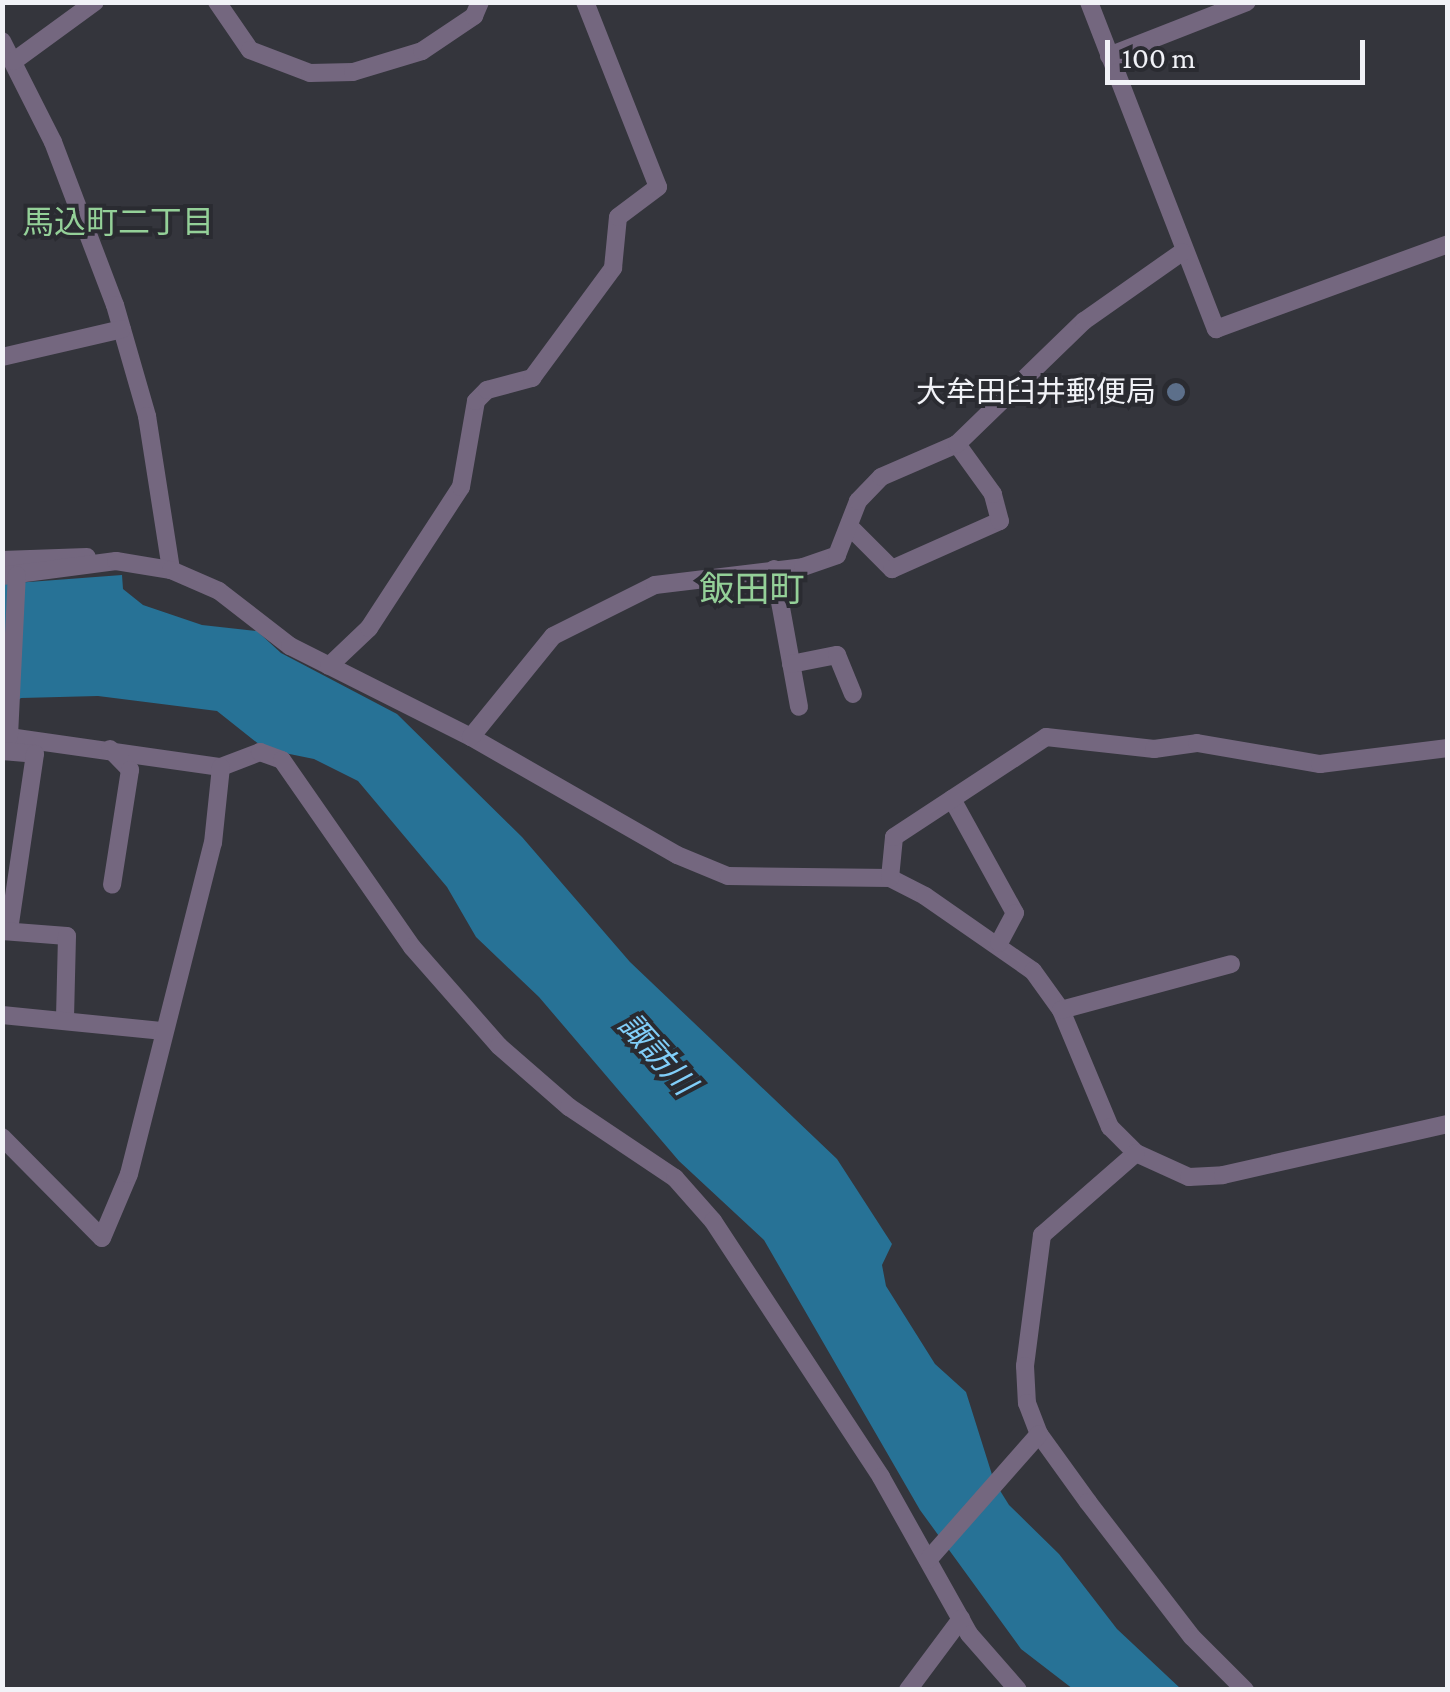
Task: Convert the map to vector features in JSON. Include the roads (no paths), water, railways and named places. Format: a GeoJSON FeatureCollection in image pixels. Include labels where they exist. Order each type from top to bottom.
{"type":"FeatureCollection","features":[{"type":"Feature","properties":{"kind":"street"},"geometry":{"type":"LineString","coordinates":[[14,62],[95,2]]}},
{"type":"Feature","properties":{"kind":"street"},"geometry":{"type":"LineString","coordinates":[[217,2],[250,50],[310,73],[353,72],[422,51],[474,16],[480,2]]}},
{"type":"Feature","properties":{"kind":"street"},"geometry":{"type":"LineString","coordinates":[[328,666],[369,628],[461,487],[476,401],[487,390],[532,378],[613,268],[618,217],[658,187],[585,2]]}},
{"type":"Feature","properties":{"kind":"street"},"geometry":{"type":"LineString","coordinates":[[1089,2],[1182,252],[1216,329],[1448,244]]}},
{"type":"Feature","properties":{"kind":"street"},"geometry":{"type":"LineString","coordinates":[[1110,56],[1247,2]]}},
{"type":"Feature","properties":{"kind":"street"},"geometry":{"type":"LineString","coordinates":[[2,41],[54,142],[122,329],[146,416],[171,570]]}},
{"type":"Feature","properties":{"kind":"street"},"geometry":{"type":"LineString","coordinates":[[471,737],[553,636],[655,586],[774,569],[837,555],[858,501],[882,477],[957,444],[1084,321],[1182,252]]}},
{"type":"Feature","properties":{"kind":"street"},"geometry":{"type":"LineString","coordinates":[[2,356],[122,329]]}},
{"type":"Feature","properties":{"kind":"street"},"geometry":{"type":"LineString","coordinates":[[848,526],[892,569],[1000,521],[993,494],[957,444]]}},
{"type":"Feature","properties":{"kind":"street"},"geometry":{"type":"LineString","coordinates":[[2,560],[74,555],[171,570],[219,590],[290,646],[471,737],[677,856],[728,876],[890,878],[998,943],[1033,972],[1061,1010],[1096,1104],[1136,1153],[1188,1177],[1223,1175],[1448,1124]]}},
{"type":"Feature","properties":{"kind":"street"},"geometry":{"type":"LineString","coordinates":[[6,737],[12,577],[116,561]]}},
{"type":"Feature","properties":{"kind":"street"},"geometry":{"type":"LineString","coordinates":[[774,569],[799,707]]}},
{"type":"Feature","properties":{"kind":"street"},"geometry":{"type":"LineString","coordinates":[[791,664],[838,655],[853,694]]}},
{"type":"Feature","properties":{"kind":"street"},"geometry":{"type":"LineString","coordinates":[[6,737],[221,767],[260,752],[282,760],[412,947],[498,1046],[544,1088],[675,1178],[712,1221],[928,1560],[961,1619],[1018,1690]]}},
{"type":"Feature","properties":{"kind":"street"},"geometry":{"type":"LineString","coordinates":[[6,737],[34,754],[6,931],[67,936],[65,1020]]}},
{"type":"Feature","properties":{"kind":"street"},"geometry":{"type":"LineString","coordinates":[[890,878],[894,837],[1046,737],[1154,749],[1197,743],[1320,764],[1448,748]]}},
{"type":"Feature","properties":{"kind":"street"},"geometry":{"type":"LineString","coordinates":[[110,749],[130,770],[112,885]]}},
{"type":"Feature","properties":{"kind":"street"},"geometry":{"type":"LineString","coordinates":[[2,1137],[102,1238],[128,1174],[161,1031],[213,843],[221,767]]}},
{"type":"Feature","properties":{"kind":"street"},"geometry":{"type":"LineString","coordinates":[[952,798],[1015,912],[998,943]]}},
{"type":"Feature","properties":{"kind":"street"},"geometry":{"type":"LineString","coordinates":[[1061,1010],[1232,964]]}},
{"type":"Feature","properties":{"kind":"street"},"geometry":{"type":"LineString","coordinates":[[2,1016],[161,1031]]}},
{"type":"Feature","properties":{"kind":"street"},"geometry":{"type":"LineString","coordinates":[[1136,1153],[1042,1235],[1025,1366],[1034,1440],[1192,1637],[1246,1690]]}},
{"type":"Feature","properties":{"kind":"street"},"geometry":{"type":"LineString","coordinates":[[928,1560],[1034,1440]]}},
{"type":"Feature","properties":{"kind":"street"},"geometry":{"type":"LineString","coordinates":[[908,1690],[961,1619]]}},
{"type":"Feature","properties":{"kind":"water","name":"諏訪川"},"geometry":{"type":"Polygon","coordinates":[[[122,575],[123,589],[143,605],[202,625],[257,631],[281,653],[397,714],[522,837],[630,962],[837,1159],[892,1244],[882,1265],[886,1286],[935,1364],[966,1392],[994,1481],[1009,1505],[1059,1554],[1117,1629],[1181,1689],[1073,1689],[1021,1649],[920,1510],[764,1240],[679,1161],[539,997],[476,937],[447,887],[358,781],[314,759],[265,749],[217,711],[98,696],[21,698],[3,711],[2,584],[122,575]]]}},
{"type":"Feature","properties":{"kind":"place","name":"大牟田臼井郵便局"},"geometry":{"type":"Point","coordinates":[1176,392]}},
{"type":"Feature","properties":{"kind":"district","name":"馬込町二丁目"},"geometry":{"type":"Point","coordinates":[118,222]}},
{"type":"Feature","properties":{"kind":"district","name":"飯田町"},"geometry":{"type":"Point","coordinates":[752,590]}}]}
